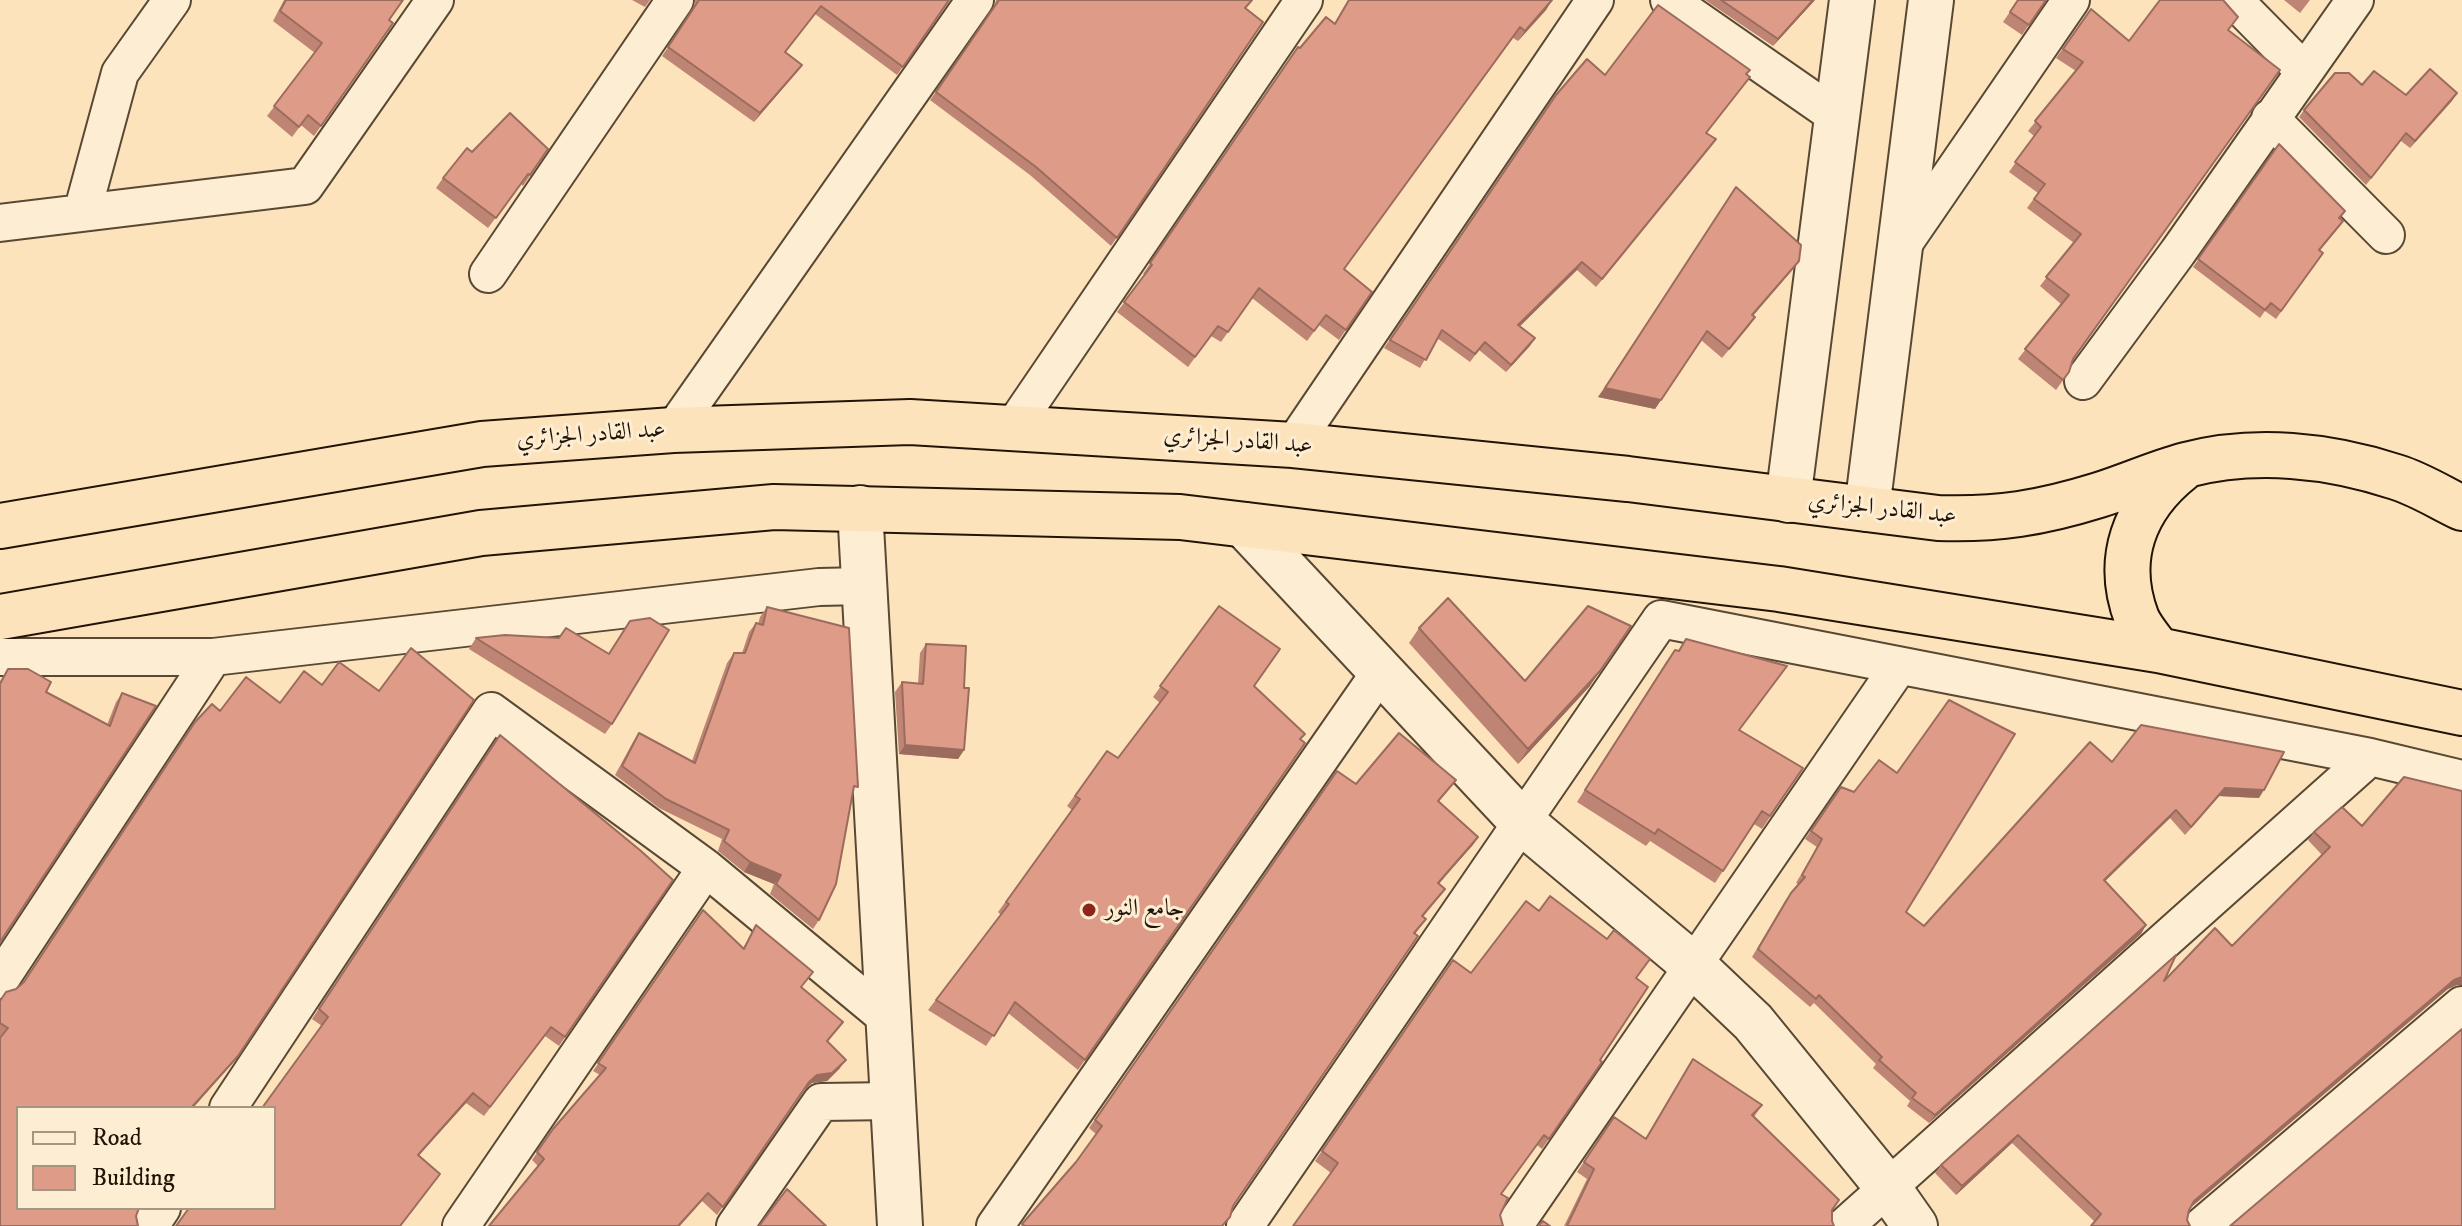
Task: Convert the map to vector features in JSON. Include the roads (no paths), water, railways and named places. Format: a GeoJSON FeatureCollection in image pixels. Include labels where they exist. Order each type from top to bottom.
{"type":"FeatureCollection","features":[{"type":"Feature","properties":{"kind":"highway","name":"عبد القادر الجزائري"},"geometry":{"type":"LineString","coordinates":[[0,526],[482,444],[673,430],[910,422],[1293,445],[1628,479],[1938,518],[1985,520],[2042,511],[2187,465],[2258,455],[2330,459],[2399,477],[2462,508]]}},
{"type":"Feature","properties":{"kind":"highway"},"geometry":{"type":"LineString","coordinates":[[2158,650],[2138,621],[2128,587],[2129,551],[2139,517],[2159,487],[2187,465]]}},
{"type":"Feature","properties":{"kind":"highway"},"geometry":{"type":"LineString","coordinates":[[0,617],[481,533],[774,507],[1180,517],[1779,589],[2158,650],[2450,702]]}},
{"type":"Feature","properties":{"kind":"street"},"geometry":{"type":"LineString","coordinates":[[82,213],[120,73],[172,0]]}},
{"type":"Feature","properties":{"kind":"street"},"geometry":{"type":"LineString","coordinates":[[0,223],[305,186],[435,0]]}},
{"type":"Feature","properties":{"kind":"street"},"geometry":{"type":"LineString","coordinates":[[488,274],[675,0]]}},
{"type":"Feature","properties":{"kind":"street"},"geometry":{"type":"LineString","coordinates":[[673,430],[975,0]]}},
{"type":"Feature","properties":{"kind":"street"},"geometry":{"type":"LineString","coordinates":[[1014,426],[1304,0]]}},
{"type":"Feature","properties":{"kind":"street"},"geometry":{"type":"LineString","coordinates":[[1293,445],[1595,0]]}},
{"type":"Feature","properties":{"kind":"street"},"geometry":{"type":"LineString","coordinates":[[1669,0],[1836,116]]}},
{"type":"Feature","properties":{"kind":"street"},"geometry":{"type":"LineString","coordinates":[[1788,500],[1852,0]]}},
{"type":"Feature","properties":{"kind":"street"},"geometry":{"type":"LineString","coordinates":[[1867,509],[1931,0]]}},
{"type":"Feature","properties":{"kind":"street"},"geometry":{"type":"LineString","coordinates":[[1900,249],[2071,0]]}},
{"type":"Feature","properties":{"kind":"street"},"geometry":{"type":"LineString","coordinates":[[2234,0],[2304,71]]}},
{"type":"Feature","properties":{"kind":"street"},"geometry":{"type":"LineString","coordinates":[[2083,381],[2355,0]]}},
{"type":"Feature","properties":{"kind":"street"},"geometry":{"type":"LineString","coordinates":[[2270,118],[2386,235]]}},
{"type":"Feature","properties":{"kind":"street"},"geometry":{"type":"LineString","coordinates":[[860,508],[900,1226]]}},
{"type":"Feature","properties":{"kind":"street"},"geometry":{"type":"LineString","coordinates":[[1244,525],[1522,822],[1693,965],[1753,1022],[1889,1189],[1915,1226]]}},
{"type":"Feature","properties":{"kind":"street"},"geometry":{"type":"LineString","coordinates":[[0,657],[213,657],[819,587],[864,586]]}},
{"type":"Feature","properties":{"kind":"street"},"geometry":{"type":"LineString","coordinates":[[1245,1226],[1661,619],[2370,757],[2462,779]]}},
{"type":"Feature","properties":{"kind":"street"},"geometry":{"type":"LineString","coordinates":[[0,980],[213,657]]}},
{"type":"Feature","properties":{"kind":"street"},"geometry":{"type":"LineString","coordinates":[[1514,1226],[1899,666]]}},
{"type":"Feature","properties":{"kind":"street"},"geometry":{"type":"LineString","coordinates":[[995,1226],[1381,671]]}},
{"type":"Feature","properties":{"kind":"street"},"geometry":{"type":"LineString","coordinates":[[229,1106],[491,711],[706,868],[888,1019]]}},
{"type":"Feature","properties":{"kind":"street"},"geometry":{"type":"LineString","coordinates":[[1845,1226],[2370,757]]}},
{"type":"Feature","properties":{"kind":"street"},"geometry":{"type":"LineString","coordinates":[[461,1226],[706,868]]}},
{"type":"Feature","properties":{"kind":"street"},"geometry":{"type":"LineString","coordinates":[[2202,1226],[2462,1005]]}},
{"type":"Feature","properties":{"kind":"street"},"geometry":{"type":"LineString","coordinates":[[735,1226],[821,1102],[893,1101]]}},
{"type":"Feature","properties":{"kind":"place","name":"جامع النور"},"geometry":{"type":"Point","coordinates":[1089,910]}}]}
